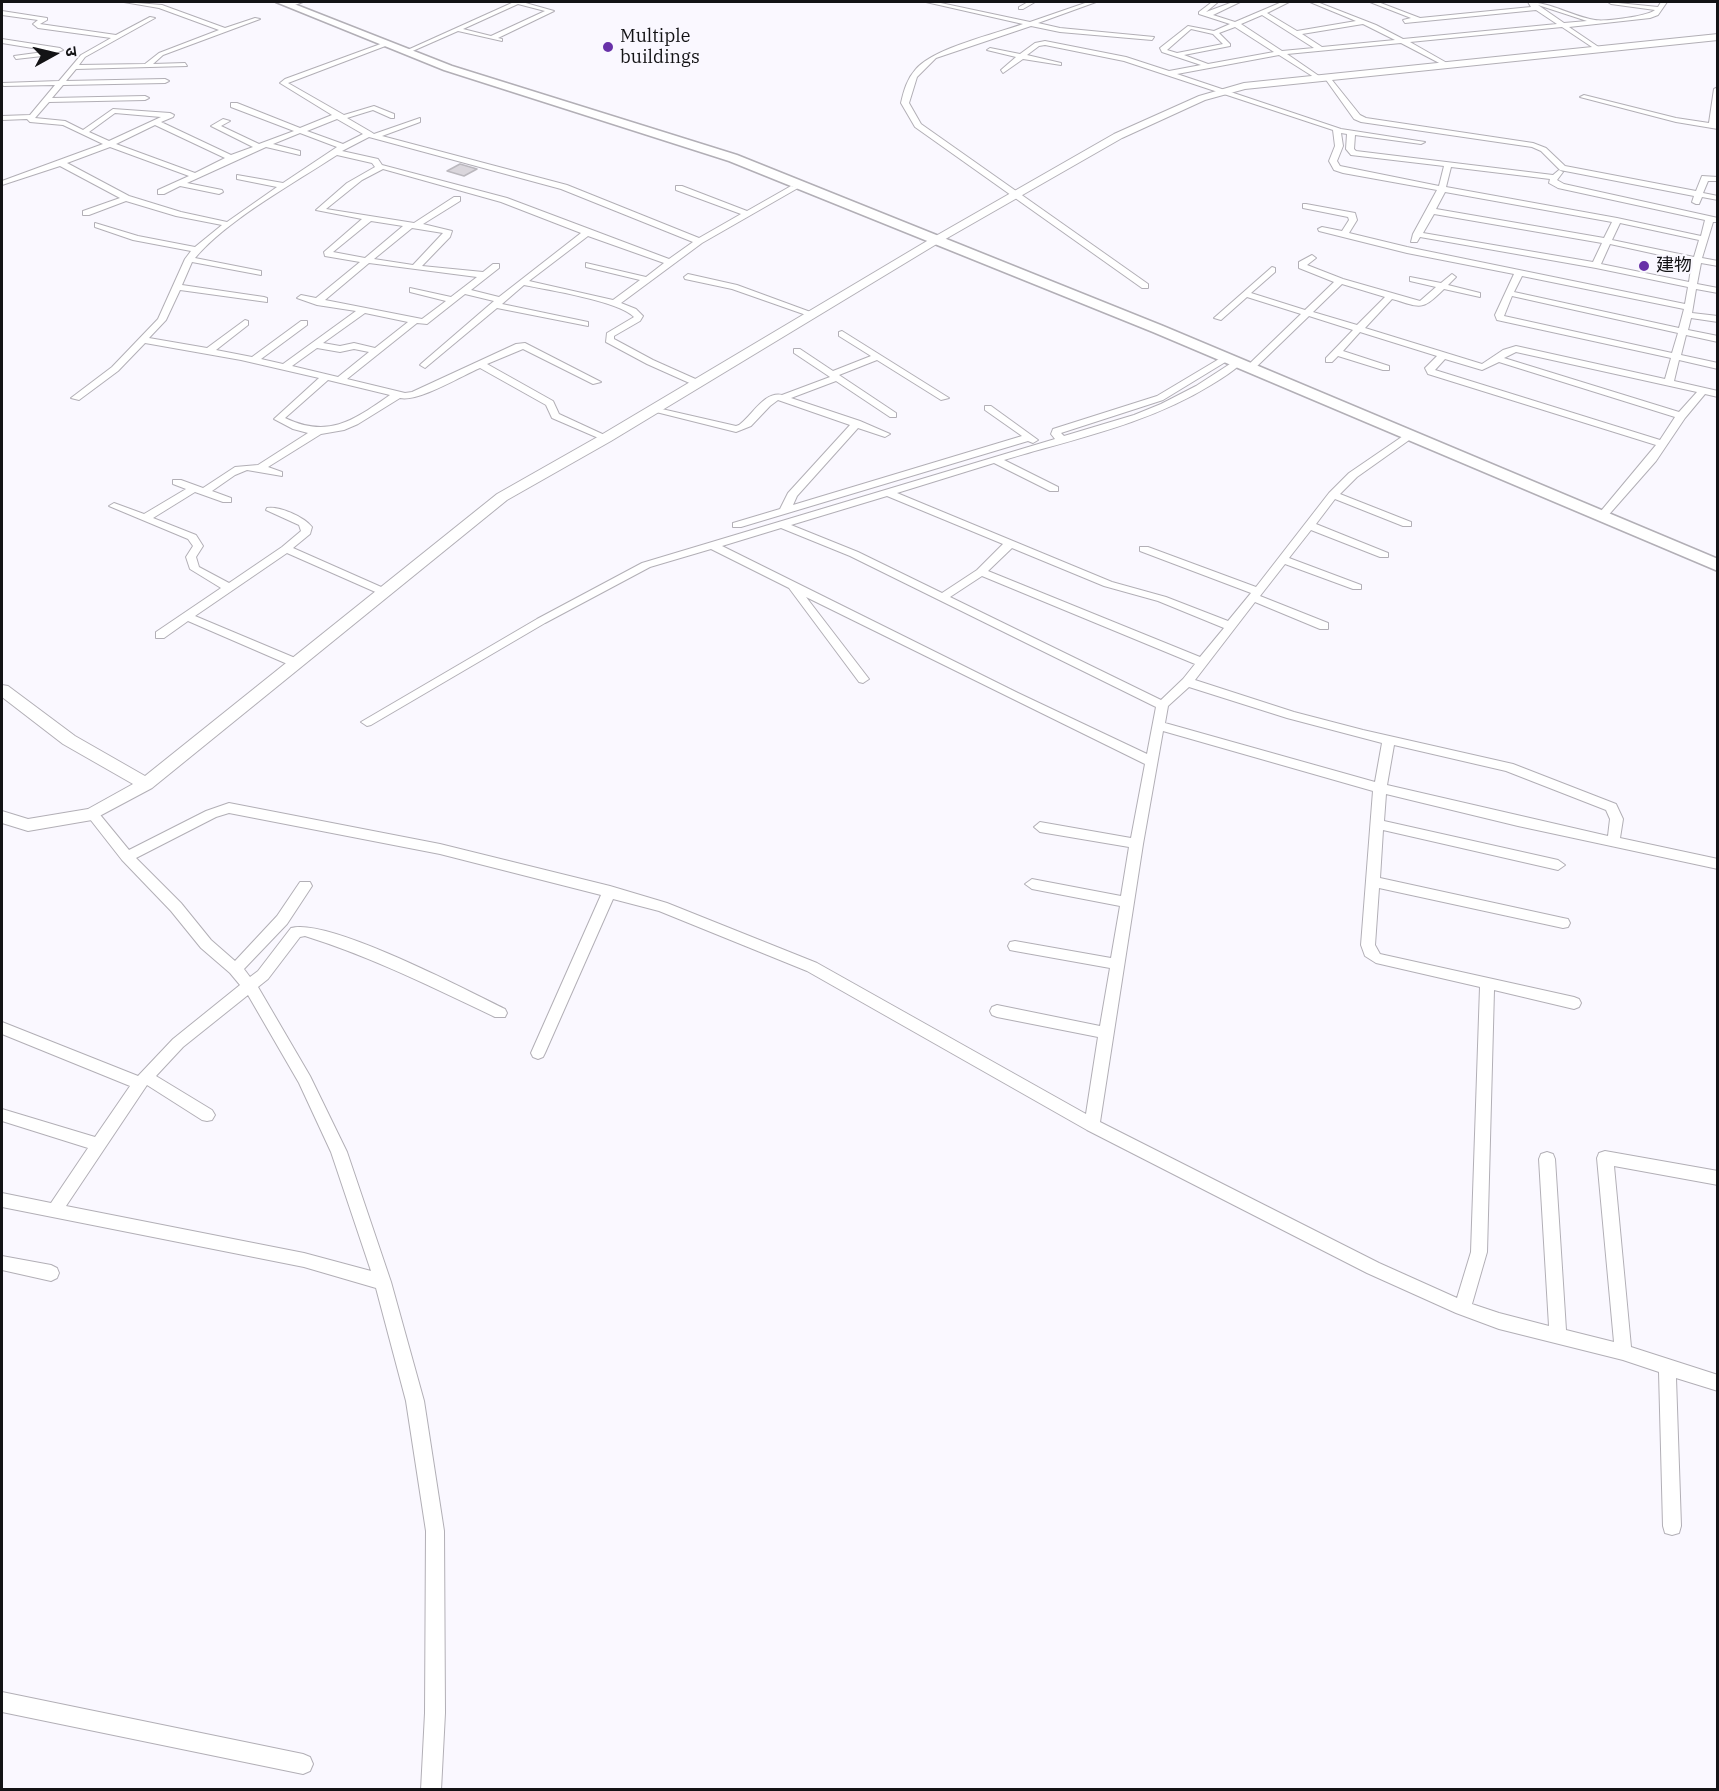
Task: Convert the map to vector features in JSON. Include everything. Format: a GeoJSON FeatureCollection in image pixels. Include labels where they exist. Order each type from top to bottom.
{"type":"FeatureCollection","features":[{"type":"Feature","properties":{"kind":"highway"},"geometry":{"type":"LineString","coordinates":[[290,3],[406,52],[505,86],[638,126],[717,154],[794,188],[934,242]]}},
{"type":"Feature","properties":{"kind":"highway"},"geometry":{"type":"LineString","coordinates":[[717,154],[733,158],[1151,332],[1168,335],[1718,566]]}},
{"type":"Feature","properties":{"kind":"street"},"geometry":{"type":"LineString","coordinates":[[127,2],[160,6],[224,30]]}},
{"type":"Feature","properties":{"kind":"street"},"geometry":{"type":"LineString","coordinates":[[406,52],[518,2],[550,11],[492,38]]}},
{"type":"Feature","properties":{"kind":"street"},"geometry":{"type":"LineString","coordinates":[[928,2],[1075,32],[1152,39]]}},
{"type":"Feature","properties":{"kind":"street"},"geometry":{"type":"LineString","coordinates":[[1021,8],[1032,2]]}},
{"type":"Feature","properties":{"kind":"street"},"geometry":{"type":"LineString","coordinates":[[1093,2],[934,57],[920,67],[910,80],[905,103],[918,125],[1145,286]]}},
{"type":"Feature","properties":{"kind":"street"},"geometry":{"type":"LineString","coordinates":[[1215,2],[1201,12],[1236,24],[1321,77],[1360,119]]}},
{"type":"Feature","properties":{"kind":"street"},"geometry":{"type":"LineString","coordinates":[[1206,15],[1237,2]]}},
{"type":"Feature","properties":{"kind":"street"},"geometry":{"type":"LineString","coordinates":[[1215,33],[1286,2]]}},
{"type":"Feature","properties":{"kind":"street"},"geometry":{"type":"LineString","coordinates":[[1312,2],[1365,21],[1445,64]]}},
{"type":"Feature","properties":{"kind":"street"},"geometry":{"type":"LineString","coordinates":[[1373,2],[1420,19]]}},
{"type":"Feature","properties":{"kind":"street"},"geometry":{"type":"LineString","coordinates":[[1530,2],[1598,49]]}},
{"type":"Feature","properties":{"kind":"street"},"geometry":{"type":"LineString","coordinates":[[1530,2],[1597,22]]}},
{"type":"Feature","properties":{"kind":"street"},"geometry":{"type":"LineString","coordinates":[[1611,2],[1660,9]]}},
{"type":"Feature","properties":{"kind":"street"},"geometry":{"type":"LineString","coordinates":[[1165,73],[1281,53],[1652,16],[1664,2]]}},
{"type":"Feature","properties":{"kind":"street"},"geometry":{"type":"LineString","coordinates":[[1405,21],[1537,8]]}},
{"type":"Feature","properties":{"kind":"street"},"geometry":{"type":"LineString","coordinates":[[1262,12],[1321,49]]}},
{"type":"Feature","properties":{"kind":"street"},"geometry":{"type":"LineString","coordinates":[[2,13],[45,19],[36,24],[38,26],[117,37]]}},
{"type":"Feature","properties":{"kind":"street"},"geometry":{"type":"LineString","coordinates":[[2,118],[32,117],[83,56],[152,18]]}},
{"type":"Feature","properties":{"kind":"street"},"geometry":{"type":"LineString","coordinates":[[146,66],[160,54],[257,19]]}},
{"type":"Feature","properties":{"kind":"street"},"geometry":{"type":"LineString","coordinates":[[1297,33],[1365,21]]}},
{"type":"Feature","properties":{"kind":"street"},"geometry":{"type":"LineString","coordinates":[[1176,54],[1228,45],[1215,33],[1196,27],[1187,28],[1163,48],[1176,54],[1208,64]]}},
{"type":"Feature","properties":{"kind":"street"},"geometry":{"type":"LineString","coordinates":[[456,29],[506,42]]}},
{"type":"Feature","properties":{"kind":"street"},"geometry":{"type":"LineString","coordinates":[[2,817],[28,825],[92,814],[146,784],[502,497],[606,438],[1017,194],[1131,129],[1186,104],[1221,92],[1321,77],[1716,39]]}},
{"type":"Feature","properties":{"kind":"street"},"geometry":{"type":"LineString","coordinates":[[2,41],[60,50],[16,57]]}},
{"type":"Feature","properties":{"kind":"street"},"geometry":{"type":"LineString","coordinates":[[1003,71],[1037,44],[1045,43],[1117,57],[1351,133],[1421,142]]}},
{"type":"Feature","properties":{"kind":"street"},"geometry":{"type":"LineString","coordinates":[[386,44],[284,81],[284,83],[372,135],[564,187],[699,241]]}},
{"type":"Feature","properties":{"kind":"street"},"geometry":{"type":"LineString","coordinates":[[990,51],[1059,64]]}},
{"type":"Feature","properties":{"kind":"street"},"geometry":{"type":"LineString","coordinates":[[74,66],[185,65]]}},
{"type":"Feature","properties":{"kind":"street"},"geometry":{"type":"LineString","coordinates":[[4,83],[165,81]]}},
{"type":"Feature","properties":{"kind":"street"},"geometry":{"type":"LineString","coordinates":[[1584,97],[1676,120],[1715,126],[1718,88]]}},
{"type":"Feature","properties":{"kind":"street"},"geometry":{"type":"LineString","coordinates":[[48,100],[145,98]]}},
{"type":"Feature","properties":{"kind":"street"},"geometry":{"type":"LineString","coordinates":[[234,105],[299,130],[339,150],[375,161],[379,167],[494,196],[587,233],[669,261]]}},
{"type":"Feature","properties":{"kind":"street"},"geometry":{"type":"LineString","coordinates":[[161,192],[231,158],[299,130],[374,108],[391,116]]}},
{"type":"Feature","properties":{"kind":"street"},"geometry":{"type":"LineString","coordinates":[[2,183],[110,144],[170,115],[116,110],[86,132]]}},
{"type":"Feature","properties":{"kind":"street"},"geometry":{"type":"LineString","coordinates":[[32,117],[30,120],[60,122],[194,176]]}},
{"type":"Feature","properties":{"kind":"street"},"geometry":{"type":"LineString","coordinates":[[1704,239],[1617,220],[1337,168],[1333,161],[1340,146],[1337,129],[1341,124],[1360,119],[1542,147],[1563,168],[1718,198]]}},
{"type":"Feature","properties":{"kind":"street"},"geometry":{"type":"LineString","coordinates":[[76,398],[104,379],[162,320],[189,259],[196,250],[228,224],[339,150],[372,135],[417,120]]}},
{"type":"Feature","properties":{"kind":"street"},"geometry":{"type":"LineString","coordinates":[[226,121],[214,126],[261,145],[297,153]]}},
{"type":"Feature","properties":{"kind":"street"},"geometry":{"type":"LineString","coordinates":[[157,123],[231,158]]}},
{"type":"Feature","properties":{"kind":"street"},"geometry":{"type":"LineString","coordinates":[[1351,133],[1350,149],[1354,153],[1554,177]]}},
{"type":"Feature","properties":{"kind":"street"},"geometry":{"type":"LineString","coordinates":[[61,163],[126,198],[179,214],[228,224]]}},
{"type":"Feature","properties":{"kind":"street"},"geometry":{"type":"LineString","coordinates":[[1407,250],[1431,211],[1448,172],[1448,164]]}},
{"type":"Feature","properties":{"kind":"street"},"geometry":{"type":"LineString","coordinates":[[379,167],[320,210],[414,225],[448,233],[415,268]]}},
{"type":"Feature","properties":{"kind":"street"},"geometry":{"type":"LineString","coordinates":[[1563,168],[1554,177],[1553,183],[1714,219],[1697,260],[1688,311],[1669,382]]}},
{"type":"Feature","properties":{"kind":"street"},"geometry":{"type":"LineString","coordinates":[[240,177],[285,186]]}},
{"type":"Feature","properties":{"kind":"street"},"geometry":{"type":"LineString","coordinates":[[1691,215],[1705,178],[1718,179]]}},
{"type":"Feature","properties":{"kind":"street"},"geometry":{"type":"LineString","coordinates":[[178,183],[219,192]]}},
{"type":"Feature","properties":{"kind":"street"},"geometry":{"type":"LineString","coordinates":[[679,188],[747,214]]}},
{"type":"Feature","properties":{"kind":"street"},"geometry":{"type":"LineString","coordinates":[[614,304],[699,241],[794,188]]}},
{"type":"Feature","properties":{"kind":"street"},"geometry":{"type":"LineString","coordinates":[[86,213],[126,198]]}},
{"type":"Feature","properties":{"kind":"street"},"geometry":{"type":"LineString","coordinates":[[317,302],[414,225],[457,199]]}},
{"type":"Feature","properties":{"kind":"street"},"geometry":{"type":"LineString","coordinates":[[1306,206],[1352,215],[1353,220],[1344,235]]}},
{"type":"Feature","properties":{"kind":"street"},"geometry":{"type":"LineString","coordinates":[[1431,211],[1607,241],[1718,264]]}},
{"type":"Feature","properties":{"kind":"street"},"geometry":{"type":"LineString","coordinates":[[369,218],[328,253],[415,268],[484,275]]}},
{"type":"Feature","properties":{"kind":"street"},"geometry":{"type":"LineString","coordinates":[[1596,265],[1617,220]]}},
{"type":"Feature","properties":{"kind":"street"},"geometry":{"type":"LineString","coordinates":[[98,225],[136,238],[196,250]]}},
{"type":"Feature","properties":{"kind":"street"},"geometry":{"type":"LineString","coordinates":[[1322,229],[1718,319]]}},
{"type":"Feature","properties":{"kind":"street"},"geometry":{"type":"LineString","coordinates":[[425,365],[522,282],[587,233]]}},
{"type":"Feature","properties":{"kind":"street"},"geometry":{"type":"LineString","coordinates":[[1417,234],[1596,265],[1718,291]]}},
{"type":"Feature","properties":{"kind":"street"},"geometry":{"type":"LineString","coordinates":[[1312,258],[1302,266],[1390,297],[1423,304],[1452,277]]}},
{"type":"Feature","properties":{"kind":"street"},"geometry":{"type":"LineString","coordinates":[[189,259],[258,273]]}},
{"type":"Feature","properties":{"kind":"street"},"geometry":{"type":"LineString","coordinates":[[589,265],[645,279]]}},
{"type":"Feature","properties":{"kind":"street"},"geometry":{"type":"LineString","coordinates":[[301,298],[414,321],[427,321],[496,266]]}},
{"type":"Feature","properties":{"kind":"street"},"geometry":{"type":"LineString","coordinates":[[1218,318],[1272,270]]}},
{"type":"Feature","properties":{"kind":"street"},"geometry":{"type":"LineString","coordinates":[[368,722],[621,577],[646,565],[1168,407],[1236,364],[1307,312],[1345,271]]}},
{"type":"Feature","properties":{"kind":"street"},"geometry":{"type":"LineString","coordinates":[[1519,272],[1499,315],[1500,318],[1718,366]]}},
{"type":"Feature","properties":{"kind":"street"},"geometry":{"type":"LineString","coordinates":[[688,277],[734,287],[812,314]]}},
{"type":"Feature","properties":{"kind":"street"},"geometry":{"type":"LineString","coordinates":[[1413,279],[1477,295]]}},
{"type":"Feature","properties":{"kind":"street"},"geometry":{"type":"LineString","coordinates":[[522,282],[614,304],[637,313],[639,316],[610,335],[609,340],[697,383]]}},
{"type":"Feature","properties":{"kind":"street"},"geometry":{"type":"LineString","coordinates":[[177,287],[264,300]]}},
{"type":"Feature","properties":{"kind":"street"},"geometry":{"type":"LineString","coordinates":[[413,290],[454,300]]}},
{"type":"Feature","properties":{"kind":"street"},"geometry":{"type":"LineString","coordinates":[[464,291],[498,303],[585,324]]}},
{"type":"Feature","properties":{"kind":"street"},"geometry":{"type":"LineString","coordinates":[[1509,293],[1718,339]]}},
{"type":"Feature","properties":{"kind":"street"},"geometry":{"type":"LineString","coordinates":[[1246,294],[1360,327],[1482,367],[1491,366],[1506,351],[1516,349],[1718,394]]}},
{"type":"Feature","properties":{"kind":"street"},"geometry":{"type":"LineString","coordinates":[[1386,368],[1333,356],[1390,297]]}},
{"type":"Feature","properties":{"kind":"street"},"geometry":{"type":"LineString","coordinates":[[284,368],[362,311]]}},
{"type":"Feature","properties":{"kind":"street"},"geometry":{"type":"LineString","coordinates":[[340,380],[414,321]]}},
{"type":"Feature","properties":{"kind":"street"},"geometry":{"type":"LineString","coordinates":[[209,351],[245,323]]}},
{"type":"Feature","properties":{"kind":"street"},"geometry":{"type":"LineString","coordinates":[[253,360],[304,323]]}},
{"type":"Feature","properties":{"kind":"street"},"geometry":{"type":"LineString","coordinates":[[842,334],[944,399]]}},
{"type":"Feature","properties":{"kind":"street"},"geometry":{"type":"LineString","coordinates":[[143,340],[253,360],[397,395],[411,396],[515,347],[525,346],[596,382]]}},
{"type":"Feature","properties":{"kind":"street"},"geometry":{"type":"LineString","coordinates":[[316,345],[340,349],[354,346],[376,351]]}},
{"type":"Feature","properties":{"kind":"street"},"geometry":{"type":"LineString","coordinates":[[797,351],[893,415]]}},
{"type":"Feature","properties":{"kind":"street"},"geometry":{"type":"LineString","coordinates":[[1444,355],[1430,368],[1431,372],[1662,444]]}},
{"type":"Feature","properties":{"kind":"street"},"geometry":{"type":"LineString","coordinates":[[784,398],[877,357]]}},
{"type":"Feature","properties":{"kind":"street"},"geometry":{"type":"LineString","coordinates":[[1498,359],[1681,416]]}},
{"type":"Feature","properties":{"kind":"street"},"geometry":{"type":"LineString","coordinates":[[480,364],[550,403],[555,416],[606,438]]}},
{"type":"Feature","properties":{"kind":"street"},"geometry":{"type":"LineString","coordinates":[[326,377],[279,419],[317,432],[331,432],[354,424],[397,395]]}},
{"type":"Feature","properties":{"kind":"street"},"geometry":{"type":"LineString","coordinates":[[1601,517],[1703,391]]}},
{"type":"Feature","properties":{"kind":"street"},"geometry":{"type":"LineString","coordinates":[[653,410],[736,429],[745,426],[769,401],[778,397],[885,434]]}},
{"type":"Feature","properties":{"kind":"street"},"geometry":{"type":"LineString","coordinates":[[988,408],[1041,445]]}},
{"type":"Feature","properties":{"kind":"street"},"geometry":{"type":"LineString","coordinates":[[785,510],[792,495],[856,423]]}},
{"type":"Feature","properties":{"kind":"street"},"geometry":{"type":"LineString","coordinates":[[261,466],[317,432]]}},
{"type":"Feature","properties":{"kind":"street"},"geometry":{"type":"LineString","coordinates":[[1092,1125],[1136,844],[1162,705],[1187,682],[1333,495],[1353,475],[1409,436]]}},
{"type":"Feature","properties":{"kind":"street"},"geometry":{"type":"LineString","coordinates":[[737,525],[1030,437]]}},
{"type":"Feature","properties":{"kind":"street"},"geometry":{"type":"LineString","coordinates":[[994,459],[1054,489]]}},
{"type":"Feature","properties":{"kind":"street"},"geometry":{"type":"LineString","coordinates":[[145,518],[246,466],[261,466],[278,474]]}},
{"type":"Feature","properties":{"kind":"street"},"geometry":{"type":"LineString","coordinates":[[177,482],[227,500]]}},
{"type":"Feature","properties":{"kind":"street"},"geometry":{"type":"LineString","coordinates":[[887,492],[1108,584],[1162,599],[1230,626]]}},
{"type":"Feature","properties":{"kind":"street"},"geometry":{"type":"LineString","coordinates":[[1333,495],[1407,525]]}},
{"type":"Feature","properties":{"kind":"street"},"geometry":{"type":"LineString","coordinates":[[114,506],[197,541],[198,546],[191,556],[195,569],[229,588]]}},
{"type":"Feature","properties":{"kind":"street"},"geometry":{"type":"LineString","coordinates":[[160,635],[286,549],[306,532],[307,527],[303,523],[271,510]]}},
{"type":"Feature","properties":{"kind":"street"},"geometry":{"type":"LineString","coordinates":[[781,524],[854,554],[1162,705]]}},
{"type":"Feature","properties":{"kind":"street"},"geometry":{"type":"LineString","coordinates":[[1310,525],[1384,555]]}},
{"type":"Feature","properties":{"kind":"street"},"geometry":{"type":"LineString","coordinates":[[710,544],[1152,762]]}},
{"type":"Feature","properties":{"kind":"street"},"geometry":{"type":"LineString","coordinates":[[941,598],[981,572],[1010,544]]}},
{"type":"Feature","properties":{"kind":"street"},"geometry":{"type":"LineString","coordinates":[[286,549],[384,592]]}},
{"type":"Feature","properties":{"kind":"street"},"geometry":{"type":"LineString","coordinates":[[1144,549],[1255,594],[1324,626]]}},
{"type":"Feature","properties":{"kind":"street"},"geometry":{"type":"LineString","coordinates":[[1281,559],[1357,586]]}},
{"type":"Feature","properties":{"kind":"street"},"geometry":{"type":"LineString","coordinates":[[981,572],[1202,662]]}},
{"type":"Feature","properties":{"kind":"street"},"geometry":{"type":"LineString","coordinates":[[793,586],[862,679]]}},
{"type":"Feature","properties":{"kind":"street"},"geometry":{"type":"LineString","coordinates":[[187,617],[296,663]]}},
{"type":"Feature","properties":{"kind":"street"},"geometry":{"type":"LineString","coordinates":[[1187,682],[1291,715],[1509,767],[1611,807],[1617,817],[1613,842]]}},
{"type":"Feature","properties":{"kind":"street"},"geometry":{"type":"LineString","coordinates":[[2,690],[69,740],[146,784]]}},
{"type":"Feature","properties":{"kind":"street"},"geometry":{"type":"LineString","coordinates":[[1158,726],[1380,788],[1718,864]]}},
{"type":"Feature","properties":{"kind":"street"},"geometry":{"type":"LineString","coordinates":[[1389,740],[1380,788],[1368,945],[1370,952],[1376,958],[1574,1003]]}},
{"type":"Feature","properties":{"kind":"street"},"geometry":{"type":"LineString","coordinates":[[127,857],[211,814],[229,808],[440,849],[610,891],[674,912],[812,967],[1092,1125],[1373,1268],[1462,1308],[1558,1337],[1623,1352],[1718,1383]]}},
{"type":"Feature","properties":{"kind":"street"},"geometry":{"type":"LineString","coordinates":[[92,814],[127,857],[176,907],[206,944],[235,969],[250,987],[305,1080],[339,1152],[383,1282],[415,1401],[435,1531],[435,1713],[431,1790]]}},
{"type":"Feature","properties":{"kind":"street"},"geometry":{"type":"LineString","coordinates":[[1378,824],[1558,865]]}},
{"type":"Feature","properties":{"kind":"street"},"geometry":{"type":"LineString","coordinates":[[1040,828],[1136,844]]}},
{"type":"Feature","properties":{"kind":"street"},"geometry":{"type":"LineString","coordinates":[[1374,882],[1563,923]]}},
{"type":"Feature","properties":{"kind":"street"},"geometry":{"type":"LineString","coordinates":[[1032,884],[1127,903]]}},
{"type":"Feature","properties":{"kind":"street"},"geometry":{"type":"LineString","coordinates":[[235,969],[279,925],[305,886]]}},
{"type":"Feature","properties":{"kind":"street"},"geometry":{"type":"LineString","coordinates":[[538,1053],[610,891]]}},
{"type":"Feature","properties":{"kind":"street"},"geometry":{"type":"LineString","coordinates":[[54,1211],[97,1144],[143,1080],[178,1042],[250,987],[269,969],[296,932],[300,931],[388,959],[500,1014]]}},
{"type":"Feature","properties":{"kind":"street"},"geometry":{"type":"LineString","coordinates":[[1015,946],[1117,964]]}},
{"type":"Feature","properties":{"kind":"street"},"geometry":{"type":"LineString","coordinates":[[1462,1308],[1479,1252],[1487,983]]}},
{"type":"Feature","properties":{"kind":"street"},"geometry":{"type":"LineString","coordinates":[[997,1011],[1106,1032]]}},
{"type":"Feature","properties":{"kind":"street"},"geometry":{"type":"LineString","coordinates":[[2,1028],[143,1080],[207,1115]]}},
{"type":"Feature","properties":{"kind":"street"},"geometry":{"type":"LineString","coordinates":[[2,1115],[97,1144]]}},
{"type":"Feature","properties":{"kind":"street"},"geometry":{"type":"LineString","coordinates":[[1623,1352],[1605,1158],[1718,1178]]}},
{"type":"Feature","properties":{"kind":"street"},"geometry":{"type":"LineString","coordinates":[[1547,1159],[1558,1337]]}},
{"type":"Feature","properties":{"kind":"street"},"geometry":{"type":"LineString","coordinates":[[2,1200],[304,1260],[383,1282]]}},
{"type":"Feature","properties":{"kind":"street"},"geometry":{"type":"LineString","coordinates":[[2,1263],[51,1273]]}},
{"type":"Feature","properties":{"kind":"street"},"geometry":{"type":"LineString","coordinates":[[1667,1366],[1672,1526]]}},
{"type":"Feature","properties":{"kind":"street"},"geometry":{"type":"LineString","coordinates":[[2,1702],[303,1764]]}},
{"type":"Feature","properties":{"kind":"building"},"geometry":{"type":"Polygon","coordinates":[[[460,164],[477,169],[464,176],[447,171],[460,164]]]}},
{"type":"Feature","properties":{"kind":"place","name":"Multiple buildings"},"geometry":{"type":"Point","coordinates":[608,47]}},
{"type":"Feature","properties":{"kind":"place","name":"建物"},"geometry":{"type":"Point","coordinates":[1644,266]}}]}
